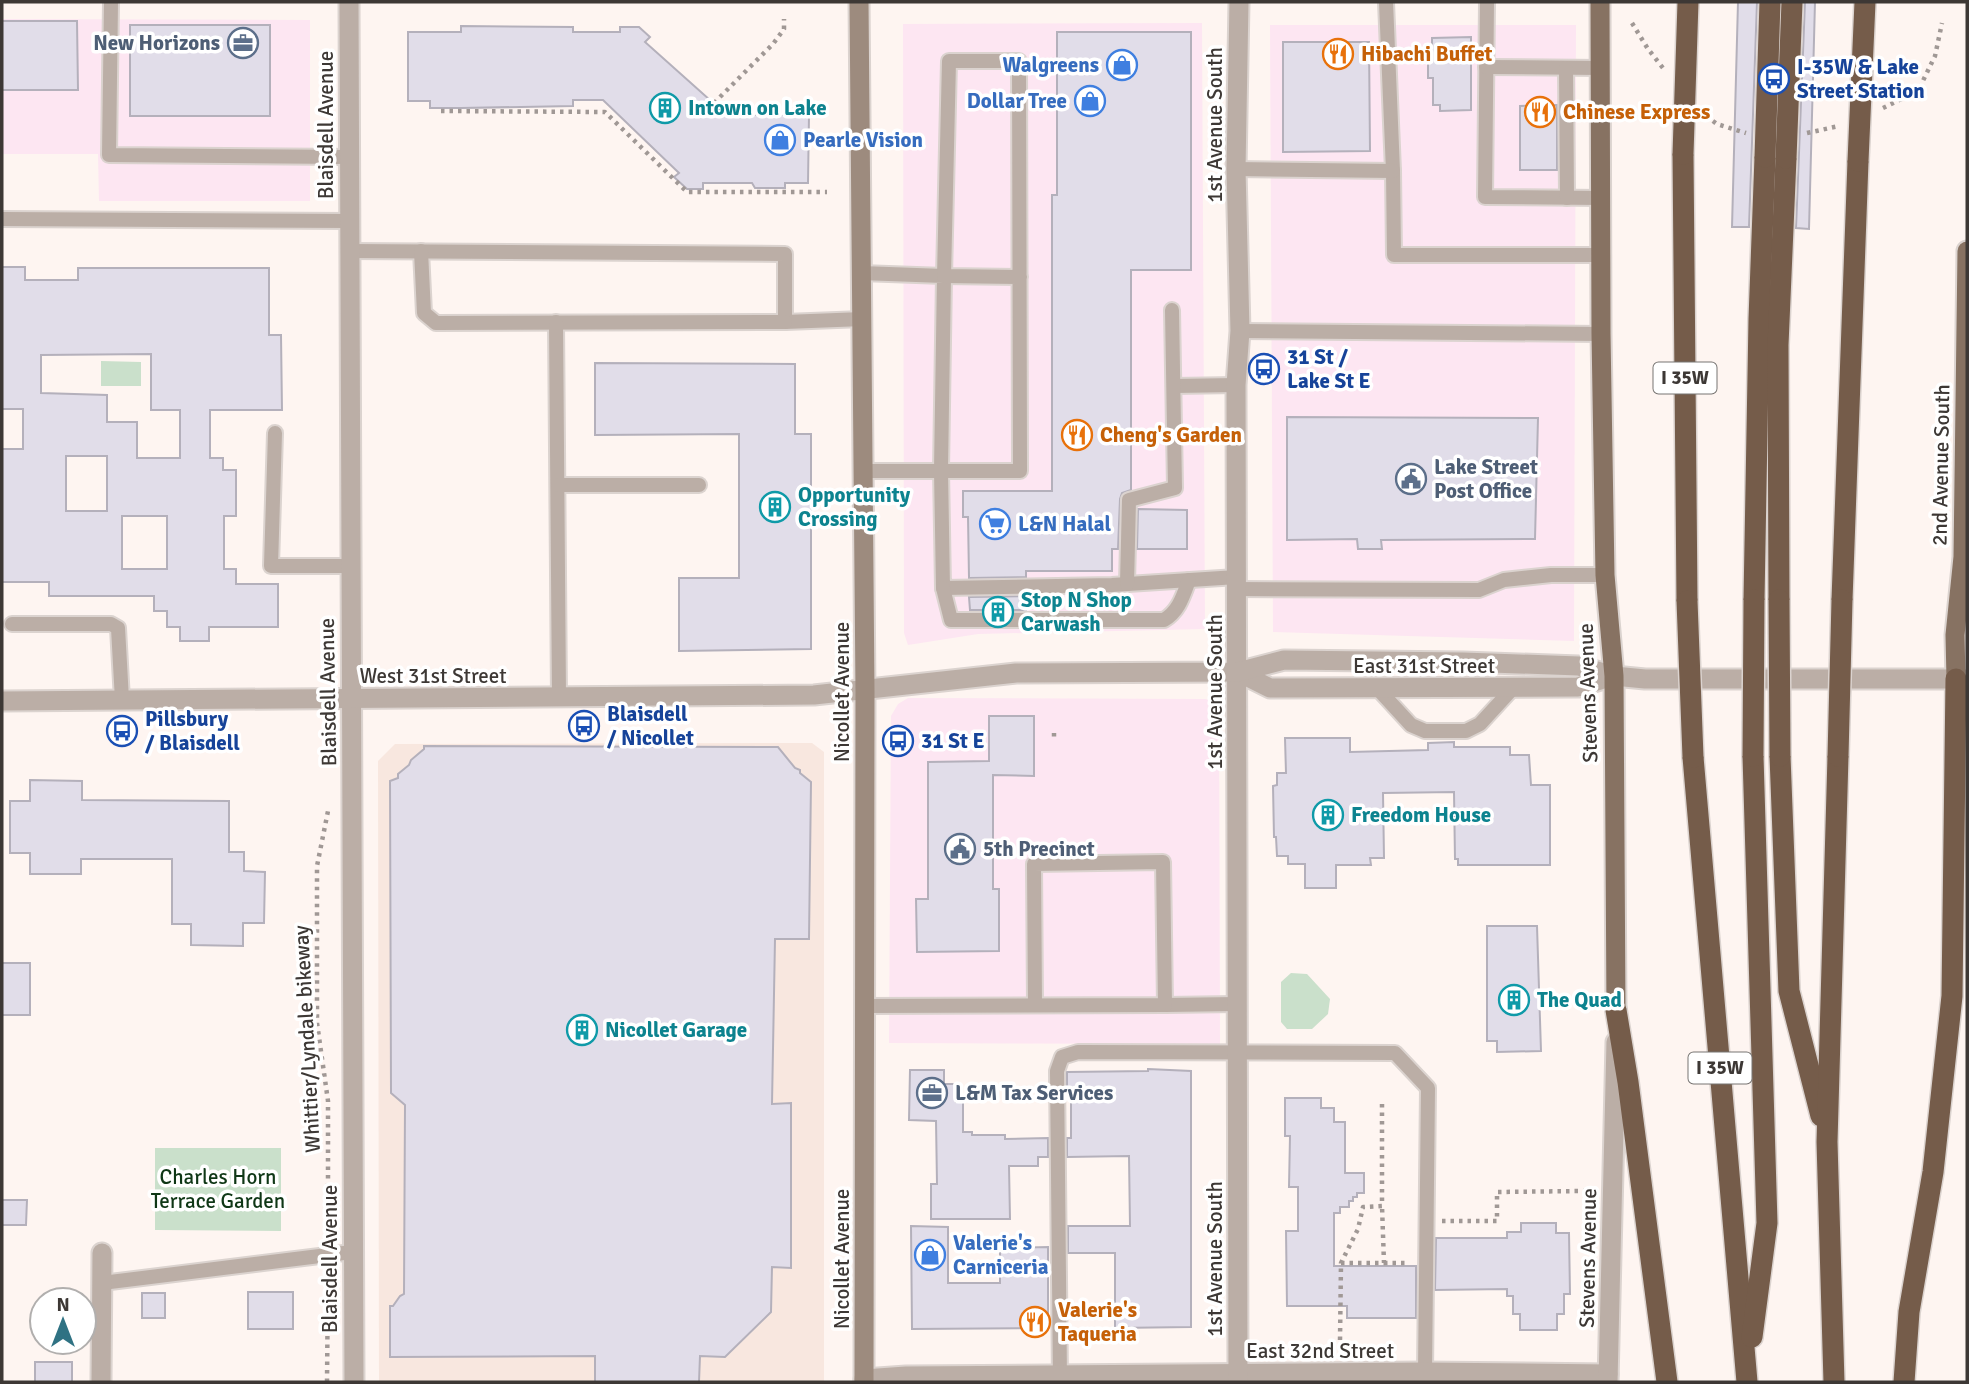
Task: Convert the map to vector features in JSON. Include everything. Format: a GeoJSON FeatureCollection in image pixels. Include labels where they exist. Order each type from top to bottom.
{"type":"FeatureCollection","features":[{"type":"Feature","properties":{"kind":"highway","name":"I 35W"},"geometry":{"type":"LineString","coordinates":[[1688,2],[1683,154],[1687,601],[1693,757],[1747,1381]]}},
{"type":"Feature","properties":{"kind":"highway"},"geometry":{"type":"LineString","coordinates":[[1747,1381],[1767,1223],[1753,756],[1759,308],[1770,2]]}},
{"type":"Feature","properties":{"kind":"highway"},"geometry":{"type":"LineString","coordinates":[[1792,2],[1779,345],[1780,756],[1789,991],[1827,1142]]}},
{"type":"Feature","properties":{"kind":"highway"},"geometry":{"type":"LineString","coordinates":[[1834,1382],[1827,1142],[1842,600],[1865,2]]}},
{"type":"Feature","properties":{"kind":"highway"},"geometry":{"type":"LineString","coordinates":[[1904,1382],[1909,1312],[1933,1172],[1952,996],[1961,679]]}},
{"type":"Feature","properties":{"kind":"highway"},"geometry":{"type":"LineString","coordinates":[[1616,1010],[1628,1082],[1667,1382]]}},
{"type":"Feature","properties":{"kind":"main road","name":"Nicollet Avenue"},"geometry":{"type":"LineString","coordinates":[[859,2],[865,691],[864,1381]]}},
{"type":"Feature","properties":{"kind":"main road","name":"Stevens Avenue"},"geometry":{"type":"LineString","coordinates":[[1600,2],[1601,334],[1605,575],[1614,676],[1616,1010]]}},
{"type":"Feature","properties":{"kind":"main road","name":"2nd Avenue South"},"geometry":{"type":"LineString","coordinates":[[1961,679],[1955,635],[1963,557],[1967,251]]}},
{"type":"Feature","properties":{"kind":"street","name":"Blaisdell Avenue"},"geometry":{"type":"LineString","coordinates":[[349,2],[354,1382]]}},
{"type":"Feature","properties":{"kind":"street","name":"1st Avenue South"},"geometry":{"type":"LineString","coordinates":[[1238,1378],[1236,385],[1240,331],[1236,169],[1239,2]]}},
{"type":"Feature","properties":{"kind":"street","name":"East 31st Street"},"geometry":{"type":"LineString","coordinates":[[865,691],[951,678],[1016,673],[1238,671],[1284,660],[1579,666],[1614,676],[1659,679],[1961,679]]}},
{"type":"Feature","properties":{"kind":"street","name":"East 31st Street"},"geometry":{"type":"LineString","coordinates":[[1238,671],[1270,688],[1578,687],[1614,676]]}},
{"type":"Feature","properties":{"kind":"street","name":"West 31st Street"},"geometry":{"type":"LineString","coordinates":[[2,701],[559,698],[801,695],[865,691]]}},
{"type":"Feature","properties":{"kind":"street","name":"Stevens Avenue"},"geometry":{"type":"LineString","coordinates":[[1608,1378],[1616,1010]]}},
{"type":"Feature","properties":{"kind":"street"},"geometry":{"type":"LineString","coordinates":[[101,1382],[102,1253]]}},
{"type":"Feature","properties":{"kind":"street","name":"East 32nd Street"},"geometry":{"type":"LineString","coordinates":[[864,1381],[906,1376],[1238,1378],[1425,1372],[1608,1378]]}},
{"type":"Feature","properties":{"kind":"lane"},"geometry":{"type":"LineString","coordinates":[[111,2],[109,155],[348,158]]}},
{"type":"Feature","properties":{"kind":"lane"},"geometry":{"type":"LineString","coordinates":[[1387,2],[1394,255],[1602,255]]}},
{"type":"Feature","properties":{"kind":"lane"},"geometry":{"type":"LineString","coordinates":[[1487,2],[1485,197],[1602,198]]}},
{"type":"Feature","properties":{"kind":"lane"},"geometry":{"type":"LineString","coordinates":[[863,471],[941,470],[1020,471],[1019,61],[949,61],[941,470],[943,588],[951,620],[1164,620],[1181,604],[1189,580]]}},
{"type":"Feature","properties":{"kind":"lane"},"geometry":{"type":"LineString","coordinates":[[1486,67],[1601,68]]}},
{"type":"Feature","properties":{"kind":"lane"},"geometry":{"type":"LineString","coordinates":[[1566,68],[1567,198]]}},
{"type":"Feature","properties":{"kind":"lane"},"geometry":{"type":"LineString","coordinates":[[1236,169],[1393,171]]}},
{"type":"Feature","properties":{"kind":"lane"},"geometry":{"type":"LineString","coordinates":[[2,219],[349,220]]}},
{"type":"Feature","properties":{"kind":"lane"},"geometry":{"type":"LineString","coordinates":[[349,251],[785,254],[785,322]]}},
{"type":"Feature","properties":{"kind":"lane"},"geometry":{"type":"LineString","coordinates":[[421,251],[424,313],[436,323],[863,320]]}},
{"type":"Feature","properties":{"kind":"lane"},"geometry":{"type":"LineString","coordinates":[[861,273],[1020,277]]}},
{"type":"Feature","properties":{"kind":"lane"},"geometry":{"type":"LineString","coordinates":[[1126,584],[1129,500],[1175,488],[1172,310]]}},
{"type":"Feature","properties":{"kind":"lane"},"geometry":{"type":"LineString","coordinates":[[556,322],[559,698]]}},
{"type":"Feature","properties":{"kind":"lane"},"geometry":{"type":"LineString","coordinates":[[1240,331],[1601,334]]}},
{"type":"Feature","properties":{"kind":"lane"},"geometry":{"type":"LineString","coordinates":[[1174,386],[1236,385]]}},
{"type":"Feature","properties":{"kind":"lane"},"geometry":{"type":"LineString","coordinates":[[275,433],[271,566],[349,566]]}},
{"type":"Feature","properties":{"kind":"lane"},"geometry":{"type":"LineString","coordinates":[[558,485],[699,485]]}},
{"type":"Feature","properties":{"kind":"lane"},"geometry":{"type":"LineString","coordinates":[[943,588],[1189,580],[1479,590],[1504,580],[1551,575],[1605,575]]}},
{"type":"Feature","properties":{"kind":"lane"},"geometry":{"type":"LineString","coordinates":[[12,624],[111,624],[118,628],[122,700]]}},
{"type":"Feature","properties":{"kind":"lane"},"geometry":{"type":"LineString","coordinates":[[1378,689],[1411,725],[1425,731],[1465,731],[1480,724],[1513,688]]}},
{"type":"Feature","properties":{"kind":"lane"},"geometry":{"type":"LineString","coordinates":[[1035,1006],[1034,864],[1163,862],[1165,1005]]}},
{"type":"Feature","properties":{"kind":"lane"},"geometry":{"type":"LineString","coordinates":[[864,1006],[1237,1004]]}},
{"type":"Feature","properties":{"kind":"lane"},"geometry":{"type":"LineString","coordinates":[[1060,1379],[1057,1071],[1062,1057],[1078,1052],[1395,1053],[1428,1088],[1425,1372]]}},
{"type":"Feature","properties":{"kind":"lane"},"geometry":{"type":"LineString","coordinates":[[102,1283],[352,1252]]}},
{"type":"Feature","properties":{"kind":"path"},"geometry":{"type":"LineString","coordinates":[[714,103],[773,44],[784,29],[784,19]]}},
{"type":"Feature","properties":{"kind":"path"},"geometry":{"type":"LineString","coordinates":[[441,111],[604,112],[687,192],[827,192]]}},
{"type":"Feature","properties":{"kind":"path","name":"Whittier/Lyndale bikeway"},"geometry":{"type":"LineString","coordinates":[[327,1382],[328,1101],[317,1023],[317,866],[330,802]]}},
{"type":"Feature","properties":{"kind":"path"},"geometry":{"type":"LineString","coordinates":[[1341,1263],[1384,1263],[1382,1104]]}},
{"type":"Feature","properties":{"kind":"path"},"geometry":{"type":"LineString","coordinates":[[1427,1222],[1497,1221],[1497,1192],[1585,1191]]}},
{"type":"Feature","properties":{"kind":"path"},"geometry":{"type":"LineString","coordinates":[[1340,1340],[1341,1263],[1358,1229],[1363,1207],[1382,1206]]}},
{"type":"Feature","properties":{"kind":"shaded area"},"geometry":{"type":"Polygon","coordinates":[[[2,19],[310,20],[310,201],[99,201],[98,154],[2,154],[2,19]]]}},
{"type":"Feature","properties":{"kind":"shaded area"},"geometry":{"type":"Polygon","coordinates":[[[1202,23],[1205,629],[978,634],[908,645],[904,633],[903,24],[1202,23]]]}},
{"type":"Feature","properties":{"kind":"shaded area"},"geometry":{"type":"Polygon","coordinates":[[[1270,25],[1576,25],[1574,641],[1273,632],[1270,25]]]}},
{"type":"Feature","properties":{"kind":"shaded area"},"geometry":{"type":"Polygon","coordinates":[[[908,698],[1214,701],[1219,708],[1220,1044],[889,1043],[891,716],[898,704],[908,698]]]}},
{"type":"Feature","properties":{"kind":"shaded area","name":"Nicollet Garage"},"geometry":{"type":"Polygon","coordinates":[[[812,743],[824,752],[824,1382],[379,1382],[378,761],[395,744],[812,743]]]}},
{"type":"Feature","properties":{"kind":"green space"},"geometry":{"type":"Polygon","coordinates":[[[101,361],[141,362],[141,386],[101,386],[101,361]]]}},
{"type":"Feature","properties":{"kind":"green space"},"geometry":{"type":"Polygon","coordinates":[[[1291,973],[1307,974],[1330,999],[1328,1014],[1312,1029],[1287,1029],[1281,1022],[1281,982],[1291,973]]]}},
{"type":"Feature","properties":{"kind":"green space","name":"Charles Horn Terrace Garden"},"geometry":{"type":"Polygon","coordinates":[[[155,1148],[281,1148],[281,1231],[155,1230],[155,1148]]]}},
{"type":"Feature","properties":{"kind":"building"},"geometry":{"type":"Polygon","coordinates":[[[1738,2],[1757,2],[1749,227],[1732,227],[1738,2]]]}},
{"type":"Feature","properties":{"kind":"building"},"geometry":{"type":"Polygon","coordinates":[[[1805,2],[1815,2],[1809,229],[1796,228],[1805,2]]]}},
{"type":"Feature","properties":{"kind":"building"},"geometry":{"type":"Polygon","coordinates":[[[2,21],[77,21],[78,90],[2,90],[2,21]]]}},
{"type":"Feature","properties":{"kind":"building"},"geometry":{"type":"Polygon","coordinates":[[[130,25],[270,25],[270,116],[130,116],[130,25]]]}},
{"type":"Feature","properties":{"kind":"building","name":"Intown on Lake"},"geometry":{"type":"Polygon","coordinates":[[[461,26],[573,27],[573,32],[620,32],[620,27],[639,27],[650,37],[645,42],[720,109],[734,109],[734,115],[809,115],[808,183],[785,183],[785,188],[755,188],[752,183],[703,183],[703,189],[687,189],[674,177],[679,173],[603,100],[573,100],[573,106],[461,108],[430,108],[430,101],[408,101],[408,32],[461,32],[461,26]]]}},
{"type":"Feature","properties":{"kind":"building"},"geometry":{"type":"Polygon","coordinates":[[[1057,32],[1191,32],[1191,270],[1131,270],[1131,490],[1122,493],[1120,499],[1118,549],[1112,549],[1112,571],[1026,571],[1026,577],[969,578],[968,517],[963,517],[963,491],[1052,491],[1052,195],[1057,195],[1057,32]]]}},
{"type":"Feature","properties":{"kind":"building"},"geometry":{"type":"Polygon","coordinates":[[[1471,37],[1471,110],[1440,111],[1440,105],[1433,105],[1433,78],[1428,78],[1428,51],[1432,51],[1432,38],[1471,37]]]}},
{"type":"Feature","properties":{"kind":"building"},"geometry":{"type":"Polygon","coordinates":[[[1283,42],[1369,42],[1370,151],[1283,152],[1283,42]]]}},
{"type":"Feature","properties":{"kind":"building"},"geometry":{"type":"Polygon","coordinates":[[[1557,105],[1557,170],[1520,170],[1520,106],[1557,105]]]}},
{"type":"Feature","properties":{"kind":"building"},"geometry":{"type":"Polygon","coordinates":[[[2,267],[25,267],[25,280],[78,280],[78,268],[269,268],[269,335],[281,335],[282,410],[210,410],[210,458],[223,458],[223,470],[236,470],[236,516],[224,516],[224,569],[236,569],[236,584],[278,584],[278,627],[209,627],[209,641],[180,641],[180,627],[167,627],[167,611],[154,611],[154,596],[49,596],[49,582],[2,582],[2,449],[23,449],[23,409],[2,409],[2,267]],[[151,354],[41,355],[41,393],[107,395],[107,422],[137,422],[137,458],[180,458],[180,410],[151,410],[151,354]],[[66,456],[66,511],[107,511],[107,456],[66,456]],[[122,516],[122,569],[167,569],[167,516],[122,516]]]}},
{"type":"Feature","properties":{"kind":"building","name":"Opportunity Crossing"},"geometry":{"type":"Polygon","coordinates":[[[595,363],[795,364],[795,434],[811,434],[811,649],[679,651],[679,578],[739,578],[739,434],[595,435],[595,363]]]}},
{"type":"Feature","properties":{"kind":"building","name":"Lake Street Post Office"},"geometry":{"type":"Polygon","coordinates":[[[1287,417],[1538,418],[1535,539],[1381,540],[1382,549],[1358,549],[1357,539],[1287,540],[1287,417]]]}},
{"type":"Feature","properties":{"kind":"building"},"geometry":{"type":"Polygon","coordinates":[[[1138,509],[1187,510],[1187,549],[1137,549],[1138,509]]]}},
{"type":"Feature","properties":{"kind":"building"},"geometry":{"type":"Polygon","coordinates":[[[1026,596],[1026,610],[970,610],[969,597],[1026,596]]]}},
{"type":"Feature","properties":{"kind":"building","name":"5th Precinct"},"geometry":{"type":"Polygon","coordinates":[[[989,716],[1034,716],[1034,776],[993,775],[993,889],[999,889],[999,951],[917,952],[916,899],[928,899],[928,762],[989,761],[989,716]]]}},
{"type":"Feature","properties":{"kind":"building","name":"Freedom House"},"geometry":{"type":"Polygon","coordinates":[[[1285,738],[1350,738],[1350,752],[1428,750],[1428,743],[1454,742],[1454,747],[1510,747],[1510,755],[1529,755],[1531,785],[1550,785],[1550,865],[1458,865],[1458,859],[1455,859],[1454,792],[1383,793],[1384,858],[1370,858],[1371,865],[1336,865],[1336,888],[1305,888],[1305,864],[1288,864],[1288,856],[1277,856],[1274,837],[1273,786],[1277,785],[1277,773],[1286,773],[1285,738]]]}},
{"type":"Feature","properties":{"kind":"building","name":"Nicollet Garage"},"geometry":{"type":"Polygon","coordinates":[[[424,746],[778,747],[811,782],[809,939],[775,939],[772,1104],[791,1103],[791,1268],[772,1267],[771,1312],[725,1357],[700,1356],[699,1382],[595,1382],[595,1356],[390,1357],[390,1306],[404,1294],[405,1105],[391,1093],[390,781],[398,778],[398,774],[424,746]]]}},
{"type":"Feature","properties":{"kind":"building"},"geometry":{"type":"Polygon","coordinates":[[[30,780],[82,781],[82,800],[229,801],[229,852],[244,852],[244,871],[265,872],[264,923],[243,923],[243,946],[191,945],[191,924],[172,924],[172,859],[81,859],[81,874],[30,874],[30,853],[10,853],[10,801],[30,801],[30,780]]]}},
{"type":"Feature","properties":{"kind":"building","name":"The Quad"},"geometry":{"type":"Polygon","coordinates":[[[1487,926],[1537,926],[1541,1051],[1497,1052],[1497,1041],[1487,1041],[1487,926]]]}},
{"type":"Feature","properties":{"kind":"building"},"geometry":{"type":"Polygon","coordinates":[[[2,963],[30,963],[30,1015],[2,1015],[2,963]]]}},
{"type":"Feature","properties":{"kind":"building"},"geometry":{"type":"Polygon","coordinates":[[[1148,1069],[1191,1071],[1191,1327],[1115,1328],[1115,1253],[1068,1253],[1068,1226],[1130,1226],[1129,1156],[1067,1157],[1067,1138],[1071,1138],[1071,1095],[1067,1095],[1067,1072],[1148,1069]]]}},
{"type":"Feature","properties":{"kind":"building"},"geometry":{"type":"Polygon","coordinates":[[[910,1070],[944,1070],[944,1084],[956,1084],[956,1102],[963,1102],[963,1132],[972,1132],[972,1135],[1005,1135],[1005,1139],[1048,1138],[1048,1157],[1038,1157],[1038,1166],[1009,1166],[1010,1219],[931,1219],[931,1184],[937,1184],[936,1121],[909,1120],[910,1070]]]}},
{"type":"Feature","properties":{"kind":"building"},"geometry":{"type":"Polygon","coordinates":[[[1285,1098],[1321,1098],[1321,1108],[1334,1108],[1334,1122],[1345,1122],[1345,1173],[1364,1173],[1364,1193],[1357,1193],[1353,1201],[1349,1201],[1349,1207],[1340,1207],[1340,1213],[1334,1213],[1334,1266],[1416,1266],[1416,1318],[1347,1318],[1347,1306],[1287,1306],[1286,1231],[1298,1231],[1298,1187],[1289,1187],[1290,1136],[1285,1136],[1285,1098]]]}},
{"type":"Feature","properties":{"kind":"building"},"geometry":{"type":"Polygon","coordinates":[[[2,1200],[27,1200],[26,1225],[2,1225],[2,1200]]]}},
{"type":"Feature","properties":{"kind":"building"},"geometry":{"type":"Polygon","coordinates":[[[1521,1223],[1556,1223],[1556,1233],[1569,1233],[1570,1294],[1564,1294],[1564,1314],[1557,1314],[1557,1330],[1520,1330],[1520,1314],[1513,1314],[1513,1296],[1507,1296],[1507,1289],[1435,1290],[1436,1238],[1507,1238],[1507,1232],[1521,1232],[1521,1223]]]}},
{"type":"Feature","properties":{"kind":"building"},"geometry":{"type":"Polygon","coordinates":[[[911,1226],[948,1227],[948,1283],[1000,1283],[1000,1248],[1048,1247],[1048,1328],[912,1329],[911,1226]]]}},
{"type":"Feature","properties":{"kind":"building"},"geometry":{"type":"Polygon","coordinates":[[[248,1292],[293,1292],[293,1329],[248,1329],[248,1292]]]}},
{"type":"Feature","properties":{"kind":"building"},"geometry":{"type":"Polygon","coordinates":[[[142,1293],[165,1293],[165,1318],[142,1318],[142,1293]]]}},
{"type":"Feature","properties":{"kind":"building"},"geometry":{"type":"Polygon","coordinates":[[[35,1362],[72,1362],[72,1382],[35,1382],[35,1362]]]}},
{"type":"Feature","properties":{"kind":"place","name":"New Horizons"},"geometry":{"type":"Point","coordinates":[243,43]}},
{"type":"Feature","properties":{"kind":"place","name":"Hibachi Buffet"},"geometry":{"type":"Point","coordinates":[1338,54]}},
{"type":"Feature","properties":{"kind":"place","name":"Walgreens"},"geometry":{"type":"Point","coordinates":[1122,65]}},
{"type":"Feature","properties":{"kind":"place","name":"I-35W & Lake Street Station"},"geometry":{"type":"Point","coordinates":[1774,79]}},
{"type":"Feature","properties":{"kind":"place","name":"Dollar Tree"},"geometry":{"type":"Point","coordinates":[1090,101]}},
{"type":"Feature","properties":{"kind":"place","name":"Intown on Lake"},"geometry":{"type":"Point","coordinates":[665,108]}},
{"type":"Feature","properties":{"kind":"place","name":"Chinese Express"},"geometry":{"type":"Point","coordinates":[1540,112]}},
{"type":"Feature","properties":{"kind":"place","name":"Pearle Vision"},"geometry":{"type":"Point","coordinates":[780,140]}},
{"type":"Feature","properties":{"kind":"place","name":"31 St / Lake St E"},"geometry":{"type":"Point","coordinates":[1264,369]}},
{"type":"Feature","properties":{"kind":"place","name":"Cheng's Garden"},"geometry":{"type":"Point","coordinates":[1077,435]}},
{"type":"Feature","properties":{"kind":"place","name":"Lake Street Post Office"},"geometry":{"type":"Point","coordinates":[1411,479]}},
{"type":"Feature","properties":{"kind":"place","name":"Opportunity Crossing"},"geometry":{"type":"Point","coordinates":[775,507]}},
{"type":"Feature","properties":{"kind":"place","name":"L&N Halal"},"geometry":{"type":"Point","coordinates":[995,524]}},
{"type":"Feature","properties":{"kind":"place","name":"Stop N Shop Carwash"},"geometry":{"type":"Point","coordinates":[998,612]}},
{"type":"Feature","properties":{"kind":"place","name":"Blaisdell / Nicollet"},"geometry":{"type":"Point","coordinates":[584,726]}},
{"type":"Feature","properties":{"kind":"place","name":"Pillsbury / Blaisdell"},"geometry":{"type":"Point","coordinates":[122,731]}},
{"type":"Feature","properties":{"kind":"place","name":"31 St E"},"geometry":{"type":"Point","coordinates":[898,741]}},
{"type":"Feature","properties":{"kind":"place","name":"Freedom House"},"geometry":{"type":"Point","coordinates":[1328,815]}},
{"type":"Feature","properties":{"kind":"place","name":"5th Precinct"},"geometry":{"type":"Point","coordinates":[960,849]}},
{"type":"Feature","properties":{"kind":"place","name":"The Quad"},"geometry":{"type":"Point","coordinates":[1514,1000]}},
{"type":"Feature","properties":{"kind":"place","name":"Nicollet Garage"},"geometry":{"type":"Point","coordinates":[582,1030]}},
{"type":"Feature","properties":{"kind":"place","name":"L&M Tax Services"},"geometry":{"type":"Point","coordinates":[932,1093]}},
{"type":"Feature","properties":{"kind":"place","name":"Valerie's Carniceria"},"geometry":{"type":"Point","coordinates":[930,1255]}},
{"type":"Feature","properties":{"kind":"place","name":"Valerie's Taqueria"},"geometry":{"type":"Point","coordinates":[1035,1322]}}]}
